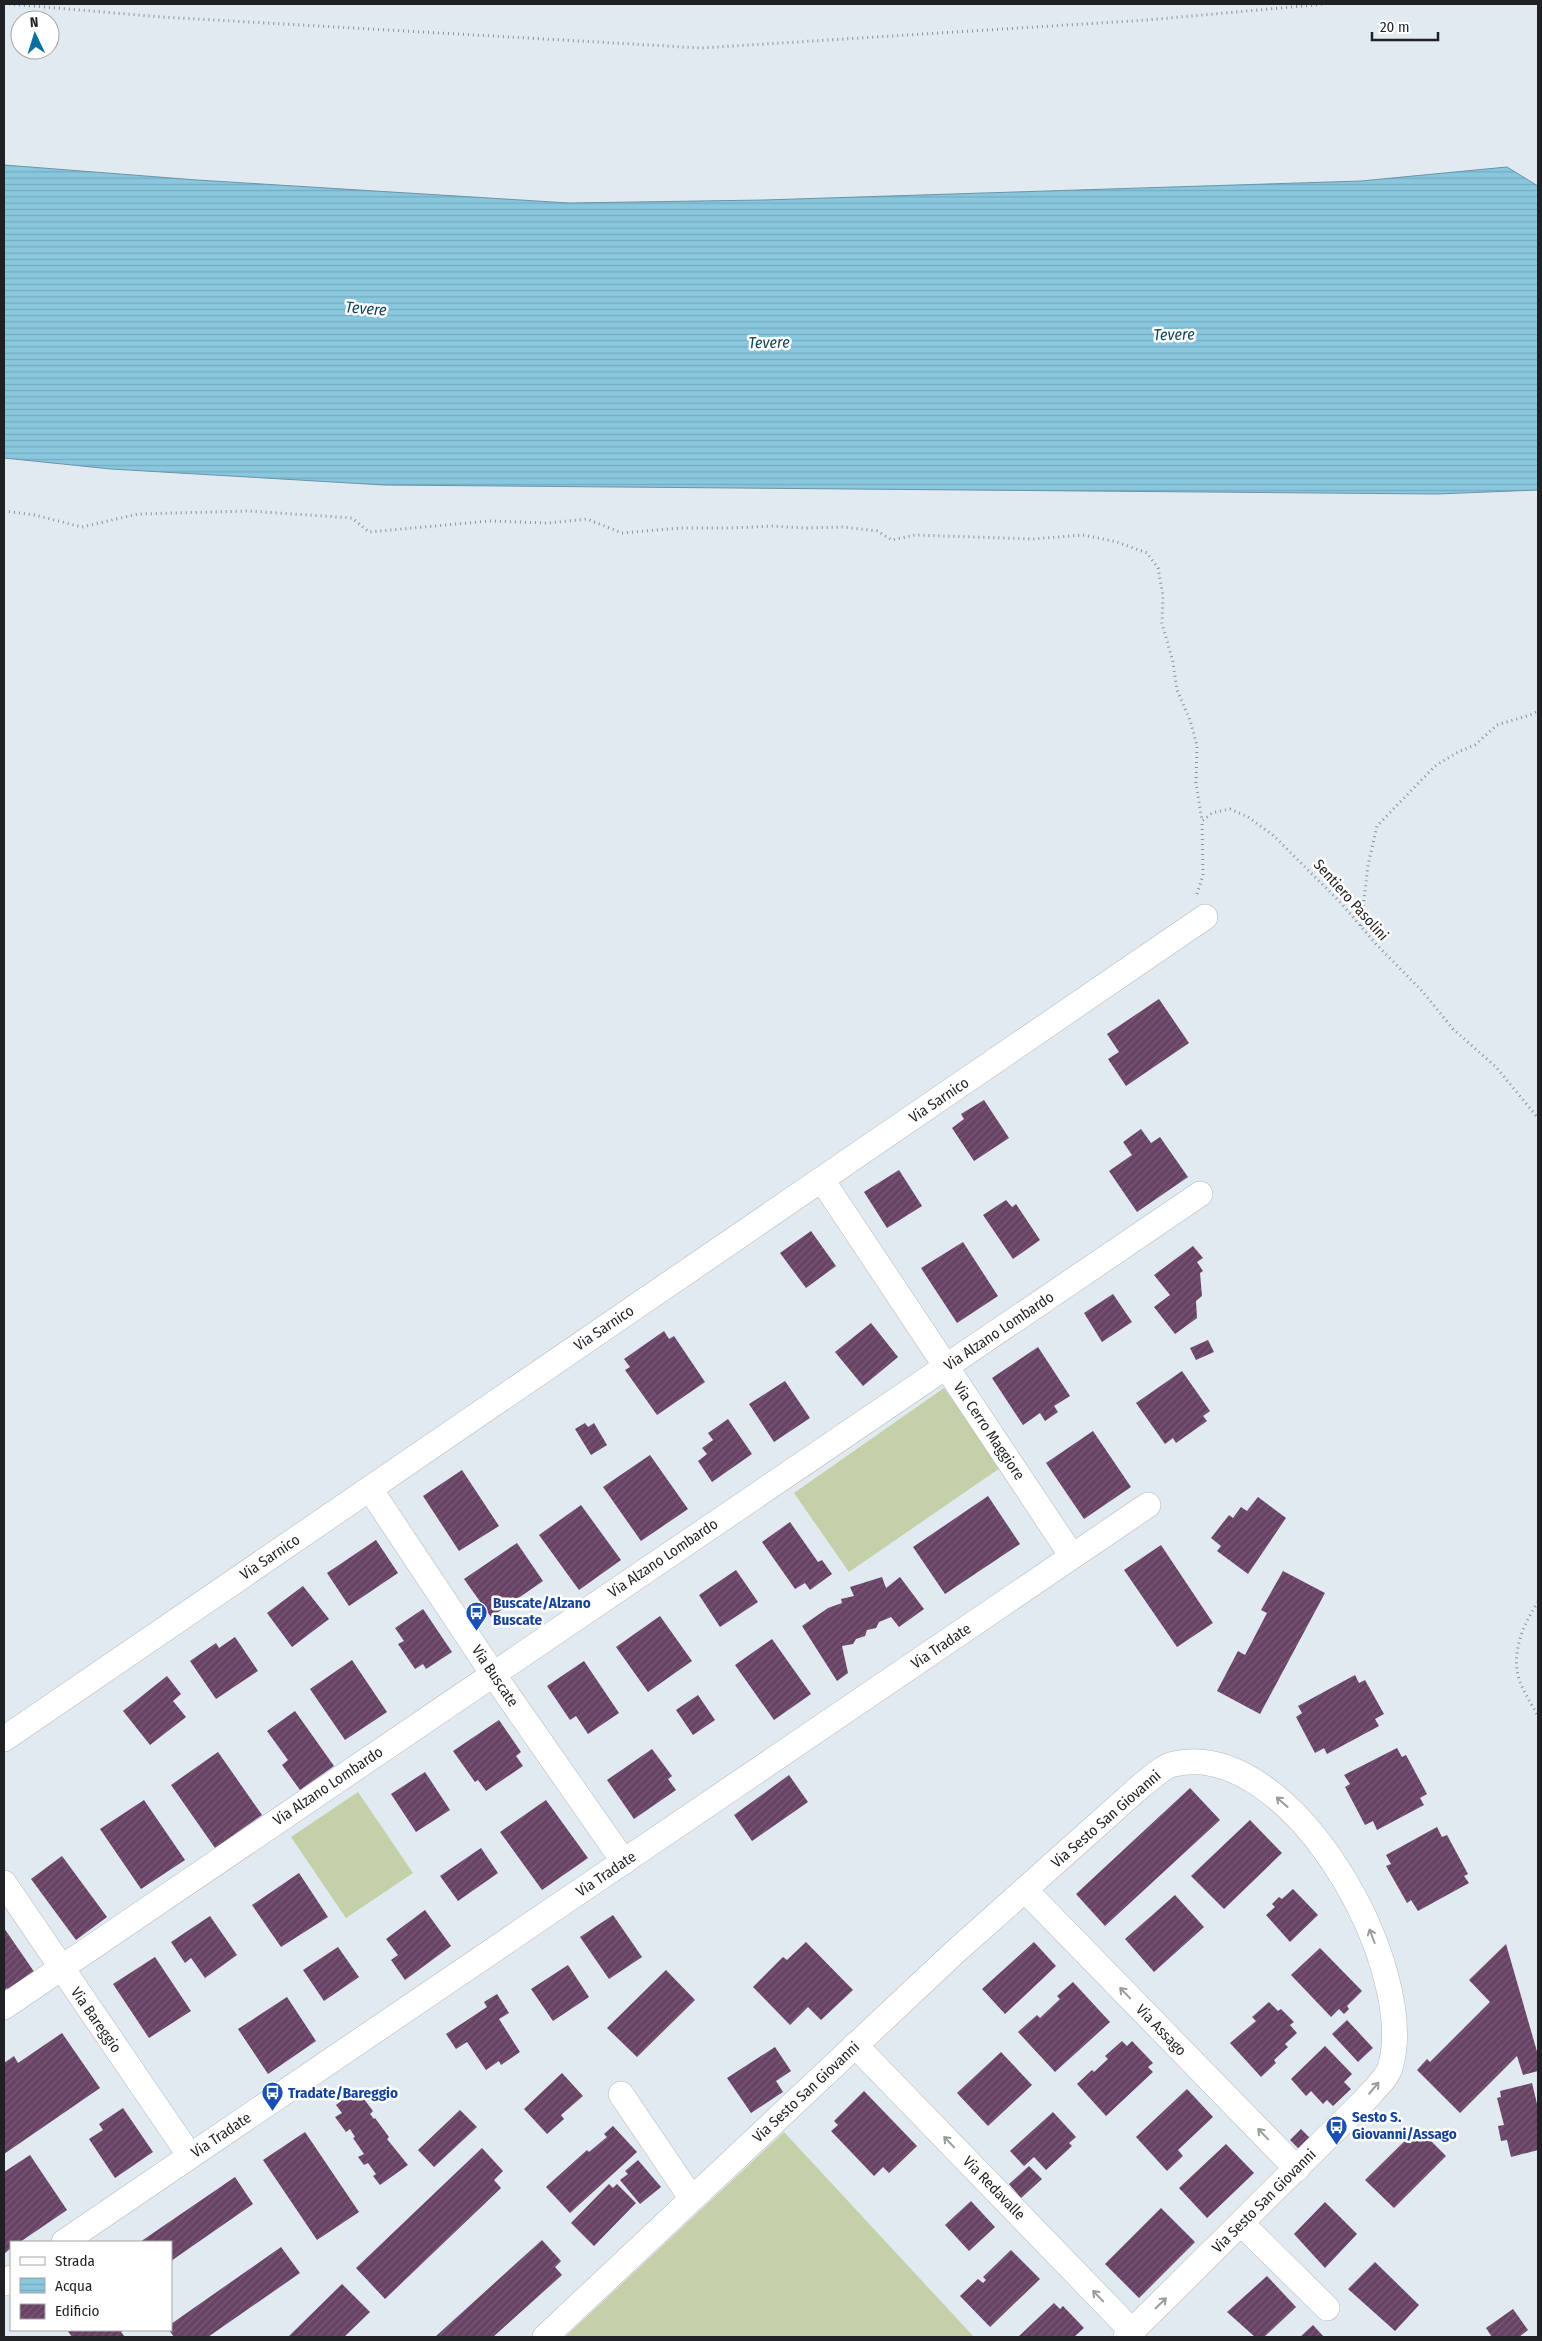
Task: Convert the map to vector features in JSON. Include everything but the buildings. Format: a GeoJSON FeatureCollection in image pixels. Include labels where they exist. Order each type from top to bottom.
{"type":"FeatureCollection","features":[{"type":"Feature","properties":{"kind":"street","name":"Via Sarnico"},"geometry":{"type":"LineString","coordinates":[[4,1739],[1200,921]]}},
{"type":"Feature","properties":{"kind":"street","name":"Via Cerro Maggiore"},"geometry":{"type":"LineString","coordinates":[[822,1180],[1072,1556]]}},
{"type":"Feature","properties":{"kind":"street","name":"Via Alzano Lombardo"},"geometry":{"type":"LineString","coordinates":[[4,2007],[60,1967],[1200,1194]]}},
{"type":"Feature","properties":{"kind":"street","name":"Via Buscate"},"geometry":{"type":"LineString","coordinates":[[370,1488],[493,1674],[624,1862]]}},
{"type":"Feature","properties":{"kind":"street","name":"Via Tradate"},"geometry":{"type":"LineString","coordinates":[[65,2241],[1148,1505]]}},
{"type":"Feature","properties":{"kind":"street","name":"Via Sesto San Giovanni"},"geometry":{"type":"LineString","coordinates":[[545,2337],[856,2045],[1142,1785],[1172,1764],[1201,1761],[1239,1772],[1284,1802],[1333,1860],[1363,1913],[1386,1973],[1396,2037],[1389,2070],[1364,2101],[1297,2170],[1129,2334]]}},
{"type":"Feature","properties":{"kind":"street","name":"Via Bareggio"},"geometry":{"type":"LineString","coordinates":[[4,1883],[190,2156]]}},
{"type":"Feature","properties":{"kind":"street","name":"Via Assago"},"geometry":{"type":"LineString","coordinates":[[1025,1890],[1297,2170]]}},
{"type":"Feature","properties":{"kind":"street","name":"Via Redavalle"},"geometry":{"type":"LineString","coordinates":[[856,2045],[1129,2334]]}},
{"type":"Feature","properties":{"kind":"street"},"geometry":{"type":"LineString","coordinates":[[621,2094],[692,2199]]}},
{"type":"Feature","properties":{"kind":"street"},"geometry":{"type":"LineString","coordinates":[[1242,2224],[1327,2308]]}},
{"type":"Feature","properties":{"kind":"path"},"geometry":{"type":"LineString","coordinates":[[9,4],[162,17],[701,48],[1147,20],[1325,4]]}},
{"type":"Feature","properties":{"kind":"path"},"geometry":{"type":"LineString","coordinates":[[4,510],[35,515],[82,527],[138,514],[249,511],[352,518],[369,532],[489,521],[548,523],[587,519],[622,533],[680,528],[843,527],[877,531],[892,540],[915,535],[1033,539],[1083,535],[1118,542],[1147,553],[1158,568],[1163,596],[1162,623],[1173,662],[1177,690],[1190,720],[1197,746],[1196,783],[1202,821],[1202,875],[1200,890],[1192,902],[1200,921]]}},
{"type":"Feature","properties":{"kind":"path"},"geometry":{"type":"LineString","coordinates":[[1361,927],[1368,865],[1377,826],[1435,766],[1458,752],[1476,745],[1497,725],[1530,716],[1538,711]]}},
{"type":"Feature","properties":{"kind":"path","name":"Sentiero Pasolini"},"geometry":{"type":"LineString","coordinates":[[1202,821],[1212,813],[1230,809],[1248,817],[1274,836],[1341,903],[1361,927],[1423,992],[1454,1029],[1496,1067],[1538,1118]]}},
{"type":"Feature","properties":{"kind":"path"},"geometry":{"type":"LineString","coordinates":[[1538,1602],[1529,1616],[1517,1648],[1520,1681],[1538,1716]]}},
{"type":"Feature","properties":{"kind":"green space"},"geometry":{"type":"Polygon","coordinates":[[[944,1388],[1000,1468],[849,1572],[794,1493],[944,1388]]]}},
{"type":"Feature","properties":{"kind":"green space"},"geometry":{"type":"Polygon","coordinates":[[[358,1792],[413,1873],[346,1918],[291,1837],[358,1792]]]}},
{"type":"Feature","properties":{"kind":"green space"},"geometry":{"type":"Polygon","coordinates":[[[784,2132],[974,2337],[565,2337],[784,2132]]]}},
{"type":"Feature","properties":{"kind":"water","name":"Tevere"},"geometry":{"type":"Polygon","coordinates":[[[4,165],[197,180],[569,203],[764,200],[1361,181],[1507,167],[1538,186],[1538,490],[1437,494],[384,485],[111,469],[4,458],[4,165]]]}},
{"type":"Feature","properties":{"kind":"place","name":"Buscate/Alzano Buscate"},"geometry":{"type":"Point","coordinates":[477,1631]}},
{"type":"Feature","properties":{"kind":"place","name":"Tradate/Bareggio"},"geometry":{"type":"Point","coordinates":[272,2112]}},
{"type":"Feature","properties":{"kind":"place","name":"Sesto S. Giovanni/Assago"},"geometry":{"type":"Point","coordinates":[1336,2145]}}]}
